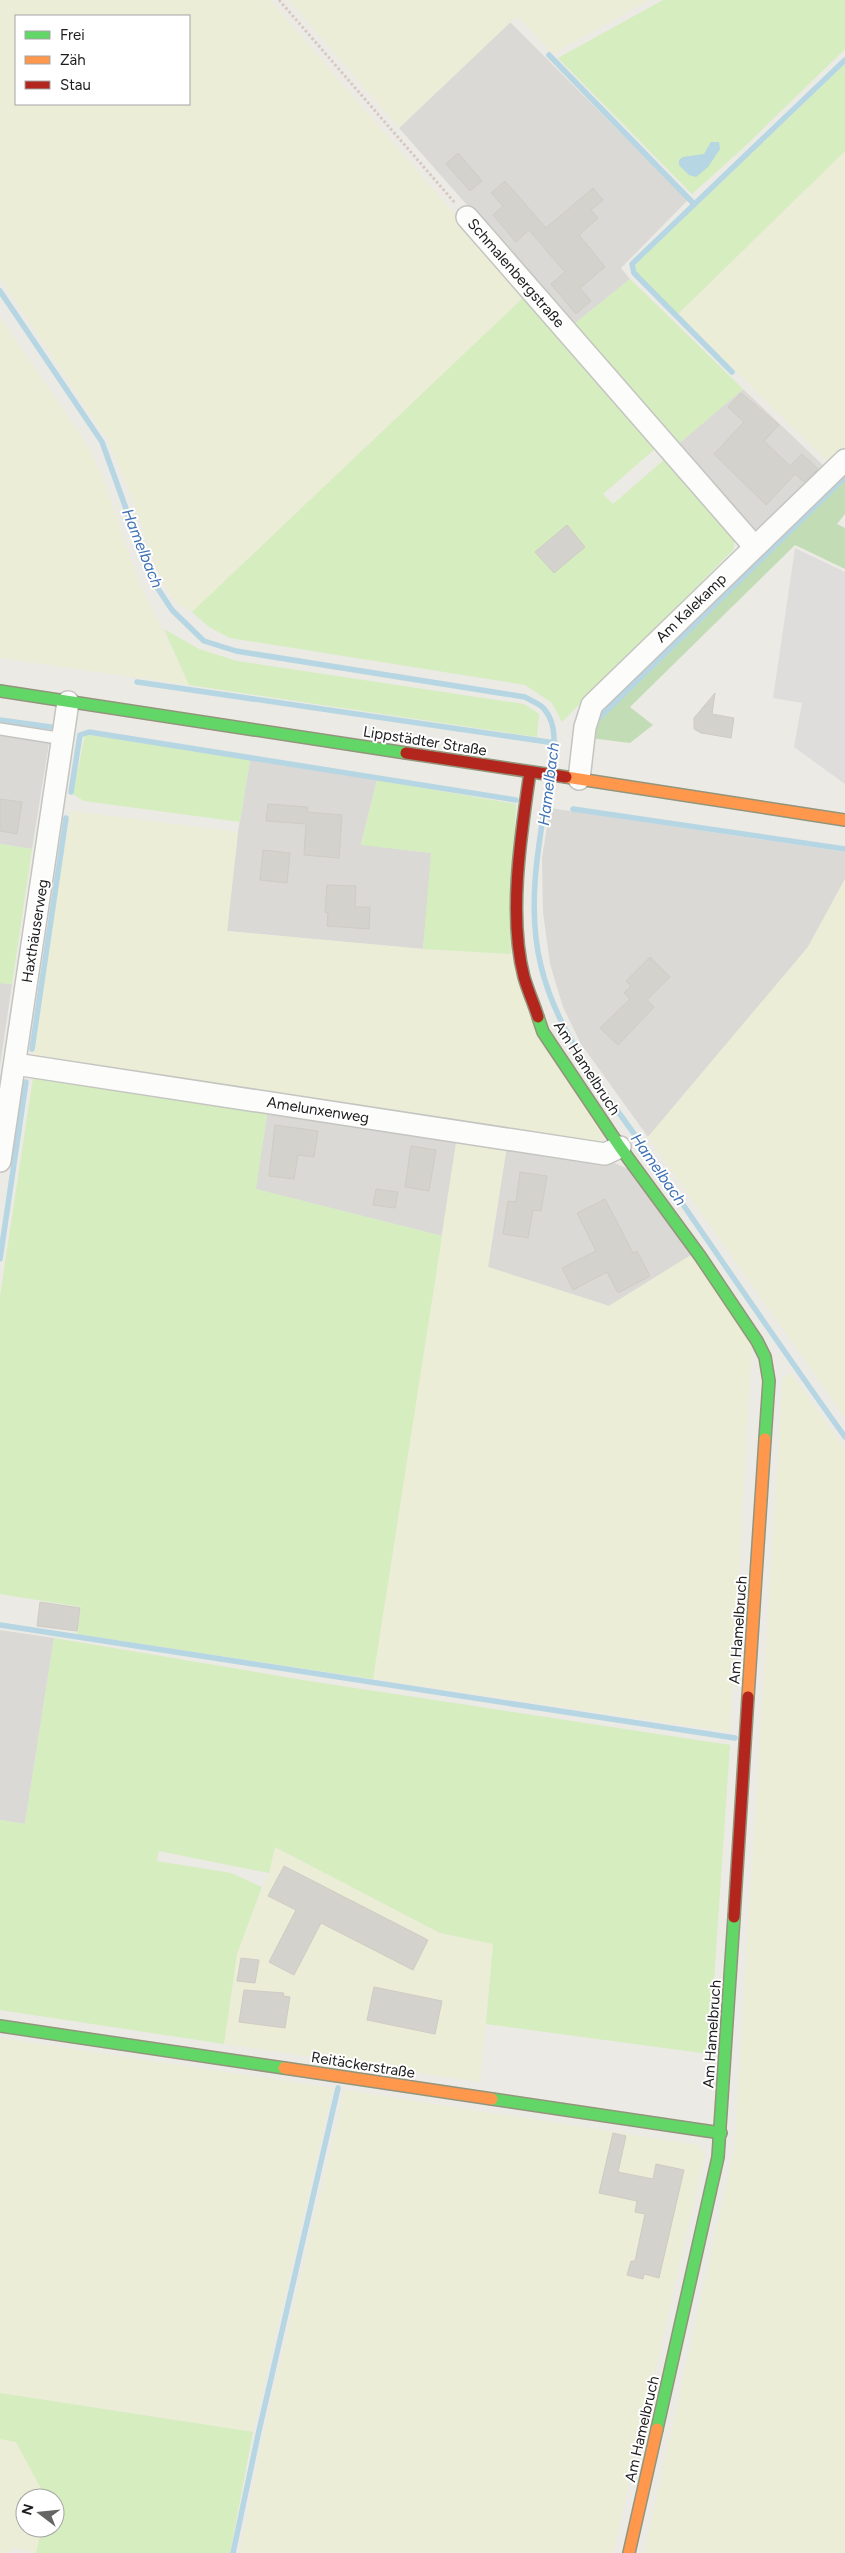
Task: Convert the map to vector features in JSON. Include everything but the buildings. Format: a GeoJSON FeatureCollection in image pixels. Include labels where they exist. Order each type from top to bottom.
{"type":"FeatureCollection","features":[{"type":"Feature","properties":{"kind":"street","name":"Schmalenbergstraße"},"geometry":{"type":"LineString","coordinates":[[466,216],[754,546]]}},
{"type":"Feature","properties":{"kind":"street","name":"Am Kalekamp"},"geometry":{"type":"LineString","coordinates":[[572,778],[592,705],[754,546],[845,460]]}},
{"type":"Feature","properties":{"kind":"street","name":"Lippstädter Straße"},"geometry":{"type":"LineString","coordinates":[[0,691],[845,820]]}},
{"type":"Feature","properties":{"kind":"street","name":"Haxthäuserweg"},"geometry":{"type":"LineString","coordinates":[[0,1161],[68,702]]}},
{"type":"Feature","properties":{"kind":"street","name":"Am Hamelbruch"},"geometry":{"type":"LineString","coordinates":[[532,772],[519,852],[516,899],[524,976],[543,1032],[620,1147],[700,1256],[756,1341],[765,1356],[769,1381],[721,2134],[716,2167],[629,2553]]}},
{"type":"Feature","properties":{"kind":"street","name":"Amelunxenweg"},"geometry":{"type":"LineString","coordinates":[[15,1064],[605,1154],[620,1147]]}},
{"type":"Feature","properties":{"kind":"street","name":"Reitäckerstraße"},"geometry":{"type":"LineString","coordinates":[[0,2026],[721,2134]]}},
{"type":"Feature","properties":{"kind":"lane"},"geometry":{"type":"LineString","coordinates":[[0,729],[64,739]]}},
{"type":"Feature","properties":{"kind":"path","name":"Schmalenbergstraße"},"geometry":{"type":"LineString","coordinates":[[279,0],[466,216]]}},
{"type":"Feature","properties":{"kind":"shaded area"},"geometry":{"type":"Polygon","coordinates":[[[510,22],[688,200],[621,268],[630,279],[573,325],[399,128],[510,22]]]}},
{"type":"Feature","properties":{"kind":"shaded area"},"geometry":{"type":"Polygon","coordinates":[[[743,389],[826,468],[762,529],[749,529],[676,446],[743,389]]]}},
{"type":"Feature","properties":{"kind":"shaded area"},"geometry":{"type":"Polygon","coordinates":[[[795,548],[845,572],[845,784],[794,747],[802,703],[773,698],[795,548]]]}},
{"type":"Feature","properties":{"kind":"shaded area"},"geometry":{"type":"Polygon","coordinates":[[[0,723],[51,731],[32,849],[0,844],[0,723]]]}},
{"type":"Feature","properties":{"kind":"shaded area"},"geometry":{"type":"Polygon","coordinates":[[[250,760],[377,780],[361,844],[432,853],[423,949],[227,931],[238,832],[250,760]]]}},
{"type":"Feature","properties":{"kind":"shaded area"},"geometry":{"type":"Polygon","coordinates":[[[550,808],[845,852],[845,879],[808,947],[648,1137],[581,1044],[563,1007],[550,964],[543,912],[542,858],[550,808]]]}},
{"type":"Feature","properties":{"kind":"shaded area"},"geometry":{"type":"Polygon","coordinates":[[[0,983],[12,984],[0,1066],[0,983]]]}},
{"type":"Feature","properties":{"kind":"shaded area"},"geometry":{"type":"Polygon","coordinates":[[[268,1109],[457,1137],[442,1236],[255,1189],[268,1109]]]}},
{"type":"Feature","properties":{"kind":"shaded area"},"geometry":{"type":"Polygon","coordinates":[[[507,1145],[612,1162],[633,1171],[691,1255],[609,1306],[488,1267],[507,1145]]]}},
{"type":"Feature","properties":{"kind":"shaded area"},"geometry":{"type":"Polygon","coordinates":[[[0,1630],[54,1638],[25,1824],[0,1820],[0,1630]]]}},
{"type":"Feature","properties":{"kind":"green space"},"geometry":{"type":"Polygon","coordinates":[[[0,0],[270,0],[525,296],[192,612],[176,604],[159,575],[125,480],[107,439],[0,278],[0,0]]]}},
{"type":"Feature","properties":{"kind":"green space"},"geometry":{"type":"Polygon","coordinates":[[[289,0],[649,0],[553,54],[517,16],[399,128],[289,0]]]}},
{"type":"Feature","properties":{"kind":"green space"},"geometry":{"type":"Polygon","coordinates":[[[663,0],[845,0],[845,49],[742,149],[692,194],[558,58],[663,0]]]}},
{"type":"Feature","properties":{"kind":"green space"},"geometry":{"type":"Polygon","coordinates":[[[845,64],[845,151],[678,314],[636,272],[635,265],[845,64]]]}},
{"type":"Feature","properties":{"kind":"green space"},"geometry":{"type":"Polygon","coordinates":[[[845,151],[845,450],[830,464],[678,314],[845,151]]]}},
{"type":"Feature","properties":{"kind":"green space"},"geometry":{"type":"Polygon","coordinates":[[[630,279],[743,389],[676,446],[573,325],[630,279]]]}},
{"type":"Feature","properties":{"kind":"green space"},"geometry":{"type":"Polygon","coordinates":[[[525,296],[656,448],[603,494],[613,504],[666,458],[734,537],[734,549],[562,722],[552,703],[525,685],[230,638],[209,627],[192,612],[525,296]]]}},
{"type":"Feature","properties":{"kind":"green space"},"geometry":{"type":"Polygon","coordinates":[[[0,317],[90,449],[105,484],[139,582],[189,685],[0,658],[0,317]]]}},
{"type":"Feature","properties":{"kind":"green space"},"geometry":{"type":"Polygon","coordinates":[[[845,470],[845,514],[837,524],[845,528],[845,569],[795,545],[630,707],[653,725],[630,743],[590,738],[599,706],[845,470]]]}},
{"type":"Feature","properties":{"kind":"green space"},"geometry":{"type":"Polygon","coordinates":[[[164,629],[199,649],[237,661],[524,704],[539,714],[537,737],[189,685],[164,629]]]}},
{"type":"Feature","properties":{"kind":"green space"},"geometry":{"type":"Polygon","coordinates":[[[85,734],[250,760],[240,822],[84,801],[73,794],[85,734]]]}},
{"type":"Feature","properties":{"kind":"green space"},"geometry":{"type":"Polygon","coordinates":[[[377,780],[516,804],[511,954],[423,949],[431,853],[361,845],[377,780]]]}},
{"type":"Feature","properties":{"kind":"green space"},"geometry":{"type":"Polygon","coordinates":[[[71,811],[238,832],[227,931],[423,949],[511,954],[604,1137],[600,1146],[30,1058],[71,811]]]}},
{"type":"Feature","properties":{"kind":"green space"},"geometry":{"type":"Polygon","coordinates":[[[0,844],[32,849],[12,984],[0,983],[0,844]]]}},
{"type":"Feature","properties":{"kind":"green space"},"geometry":{"type":"Polygon","coordinates":[[[845,879],[845,1417],[648,1137],[808,947],[845,879]]]}},
{"type":"Feature","properties":{"kind":"green space"},"geometry":{"type":"Polygon","coordinates":[[[33,1078],[268,1109],[256,1189],[442,1236],[373,1679],[77,1634],[81,1607],[0,1594],[0,1296],[33,1078]]]}},
{"type":"Feature","properties":{"kind":"green space"},"geometry":{"type":"Polygon","coordinates":[[[457,1137],[507,1145],[488,1267],[609,1306],[691,1255],[752,1343],[730,1732],[373,1679],[457,1137]]]}},
{"type":"Feature","properties":{"kind":"green space"},"geometry":{"type":"Polygon","coordinates":[[[791,1373],[845,1449],[845,2553],[644,2553],[734,2151],[783,1377],[791,1373]]]}},
{"type":"Feature","properties":{"kind":"green space"},"geometry":{"type":"Polygon","coordinates":[[[54,1638],[309,1681],[730,1745],[709,2054],[486,2024],[493,1944],[440,1933],[275,1847],[269,1873],[159,1851],[157,1861],[231,1873],[262,1887],[237,1954],[224,2044],[0,2010],[0,1820],[25,1824],[54,1638]]]}},
{"type":"Feature","properties":{"kind":"green space"},"geometry":{"type":"Polygon","coordinates":[[[274,1847],[440,1933],[493,1944],[480,2082],[224,2044],[237,1954],[269,1873],[274,1847]]]}},
{"type":"Feature","properties":{"kind":"green space"},"geometry":{"type":"Polygon","coordinates":[[[0,2038],[333,2088],[253,2432],[0,2393],[0,2038]]]}},
{"type":"Feature","properties":{"kind":"green space"},"geometry":{"type":"Polygon","coordinates":[[[345,2090],[699,2145],[705,2154],[613,2553],[240,2553],[264,2433],[345,2090]]]}},
{"type":"Feature","properties":{"kind":"green space"},"geometry":{"type":"Polygon","coordinates":[[[0,2393],[253,2432],[230,2553],[36,2553],[40,2538],[65,2538],[65,2488],[41,2488],[16,2442],[0,2439],[0,2393]]]}},
{"type":"Feature","properties":{"kind":"green space"},"geometry":{"type":"Polygon","coordinates":[[[0,2439],[15,2441],[41,2488],[15,2488],[15,2538],[40,2538],[36,2553],[14,2548],[7,2553],[0,2553],[0,2439]]]}},
{"type":"Feature","properties":{"kind":"water"},"geometry":{"type":"Polygon","coordinates":[[[711,142],[719,142],[720,149],[708,167],[696,177],[689,175],[679,165],[679,160],[683,157],[704,154],[711,142]]]}},
{"type":"Feature","properties":{"kind":"waterway"},"geometry":{"type":"LineString","coordinates":[[549,55],[694,204]]}},
{"type":"Feature","properties":{"kind":"waterway"},"geometry":{"type":"LineString","coordinates":[[732,372],[634,273],[632,264],[845,60]]}},
{"type":"Feature","properties":{"kind":"waterway","name":"Hamelbach"},"geometry":{"type":"LineString","coordinates":[[0,291],[102,442],[151,578],[172,610],[204,641],[236,651],[525,697],[543,708],[552,723],[554,738],[551,768]]}},
{"type":"Feature","properties":{"kind":"waterway"},"geometry":{"type":"LineString","coordinates":[[599,718],[844,478]]}},
{"type":"Feature","properties":{"kind":"waterway"},"geometry":{"type":"LineString","coordinates":[[137,682],[555,743]]}},
{"type":"Feature","properties":{"kind":"waterway"},"geometry":{"type":"LineString","coordinates":[[0,720],[51,727]]}},
{"type":"Feature","properties":{"kind":"waterway"},"geometry":{"type":"LineString","coordinates":[[71,792],[80,735],[89,732],[516,800]]}},
{"type":"Feature","properties":{"kind":"waterway","name":"Hamelbach"},"geometry":{"type":"LineString","coordinates":[[549,782],[538,850],[534,897],[535,920],[541,966],[560,1018],[572,1043],[603,1090],[845,1437]]}},
{"type":"Feature","properties":{"kind":"waterway"},"geometry":{"type":"LineString","coordinates":[[573,809],[845,849]]}},
{"type":"Feature","properties":{"kind":"waterway"},"geometry":{"type":"LineString","coordinates":[[32,1049],[66,818]]}},
{"type":"Feature","properties":{"kind":"waterway"},"geometry":{"type":"LineString","coordinates":[[0,1259],[26,1082]]}},
{"type":"Feature","properties":{"kind":"waterway"},"geometry":{"type":"LineString","coordinates":[[0,1625],[735,1738]]}},
{"type":"Feature","properties":{"kind":"waterway"},"geometry":{"type":"LineString","coordinates":[[233,2553],[258,2435],[338,2088]]}},
{"type":"Feature","properties":{"kind":"traffic: fast"},"geometry":{"type":"LineString","coordinates":[[0,691],[406,753]]}},
{"type":"Feature","properties":{"kind":"traffic: fast"},"geometry":{"type":"LineString","coordinates":[[538,1017],[543,1032],[620,1147],[700,1256],[757,1341],[765,1357],[769,1381],[765,1439]]}},
{"type":"Feature","properties":{"kind":"traffic: fast"},"geometry":{"type":"LineString","coordinates":[[657,2429],[718,2157],[734,1917]]}},
{"type":"Feature","properties":{"kind":"traffic: fast"},"geometry":{"type":"LineString","coordinates":[[0,2026],[284,2068]]}},
{"type":"Feature","properties":{"kind":"traffic: fast"},"geometry":{"type":"LineString","coordinates":[[492,2099],[721,2133]]}},
{"type":"Feature","properties":{"kind":"traffic: slow"},"geometry":{"type":"LineString","coordinates":[[566,777],[845,820]]}},
{"type":"Feature","properties":{"kind":"traffic: slow"},"geometry":{"type":"LineString","coordinates":[[748,1697],[765,1439]]}},
{"type":"Feature","properties":{"kind":"traffic: slow"},"geometry":{"type":"LineString","coordinates":[[284,2068],[492,2099]]}},
{"type":"Feature","properties":{"kind":"traffic: slow"},"geometry":{"type":"LineString","coordinates":[[629,2553],[657,2429]]}},
{"type":"Feature","properties":{"kind":"traffic: jam"},"geometry":{"type":"LineString","coordinates":[[406,753],[566,777]]}},
{"type":"Feature","properties":{"kind":"traffic: jam"},"geometry":{"type":"LineString","coordinates":[[530,772],[520,848],[516,902],[519,953],[524,977],[538,1017]]}},
{"type":"Feature","properties":{"kind":"traffic: jam"},"geometry":{"type":"LineString","coordinates":[[734,1917],[748,1697]]}}]}
